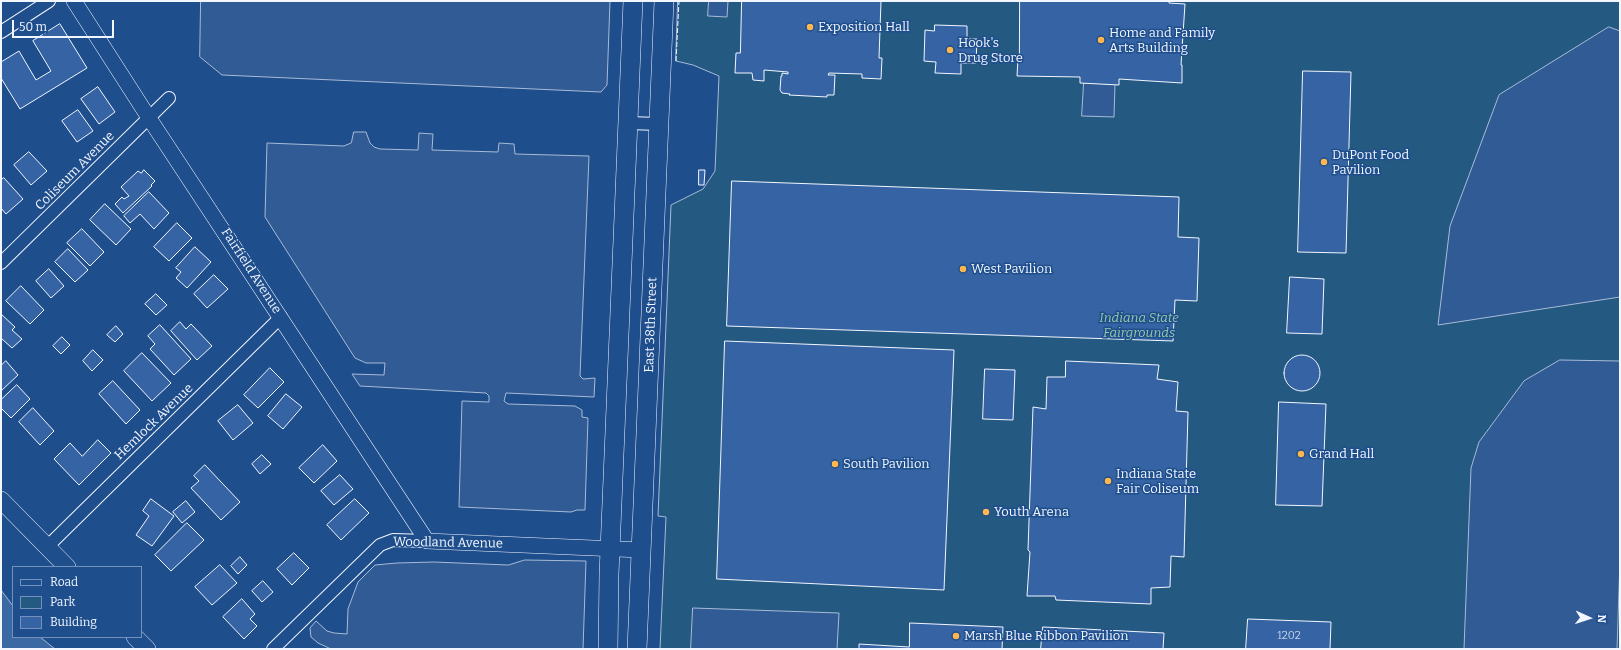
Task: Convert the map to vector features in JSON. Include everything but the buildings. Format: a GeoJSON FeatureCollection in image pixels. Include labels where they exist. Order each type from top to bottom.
{"type":"FeatureCollection","features":[{"type":"Feature","properties":{"kind":"main road"},"geometry":{"type":"LineString","coordinates":[[608,649],[610,548],[633,1]]}},
{"type":"Feature","properties":{"kind":"main road","name":"East 38th Street"},"geometry":{"type":"LineString","coordinates":[[637,649],[664,1]]}},
{"type":"Feature","properties":{"kind":"main road"},"geometry":{"type":"LineString","coordinates":[[1,500],[65,566]]}},
{"type":"Feature","properties":{"kind":"main road"},"geometry":{"type":"LineString","coordinates":[[136,638],[146,649]]}},
{"type":"Feature","properties":{"kind":"street"},"geometry":{"type":"LineString","coordinates":[[1,32],[48,1]]}},
{"type":"Feature","properties":{"kind":"street","name":"Fairfield Avenue"},"geometry":{"type":"LineString","coordinates":[[74,1],[149,118],[427,540]]}},
{"type":"Feature","properties":{"kind":"street","name":"Coliseum Avenue"},"geometry":{"type":"LineString","coordinates":[[1,264],[169,98]]}},
{"type":"Feature","properties":{"kind":"street"},"geometry":{"type":"LineString","coordinates":[[628,123],[659,124]]}},
{"type":"Feature","properties":{"kind":"street","name":"Hemlock Avenue"},"geometry":{"type":"LineString","coordinates":[[47,547],[281,317]]}},
{"type":"Feature","properties":{"kind":"street","name":"Woodland Avenue"},"geometry":{"type":"LineString","coordinates":[[273,649],[380,545],[389,540],[427,540],[641,550]]}},
{"type":"Feature","properties":{"kind":"green space","name":"Indiana State Fairgrounds"},"geometry":{"type":"Polygon","coordinates":[[[678,1],[1620,1],[1620,649],[660,649],[666,517],[658,516],[671,205],[703,189],[715,171],[719,76],[693,65],[676,61],[678,1]]]}},
{"type":"Feature","properties":{"kind":"shaded area"},"geometry":{"type":"Polygon","coordinates":[[[201,1],[610,1],[607,85],[601,92],[222,75],[200,57],[201,1]]]}},
{"type":"Feature","properties":{"kind":"shaded area"},"geometry":{"type":"Polygon","coordinates":[[[709,1],[728,1],[727,17],[708,16],[709,1]]]}},
{"type":"Feature","properties":{"kind":"shaded area"},"geometry":{"type":"Polygon","coordinates":[[[1609,27],[1620,31],[1620,297],[1438,325],[1450,226],[1499,95],[1609,27]]]}},
{"type":"Feature","properties":{"kind":"shaded area"},"geometry":{"type":"Polygon","coordinates":[[[1084,83],[1115,84],[1114,117],[1082,116],[1084,83]]]}},
{"type":"Feature","properties":{"kind":"shaded area"},"geometry":{"type":"Polygon","coordinates":[[[354,132],[366,132],[370,143],[374,147],[380,149],[418,150],[419,133],[433,134],[432,150],[498,152],[499,143],[514,144],[515,154],[589,156],[580,376],[583,379],[595,378],[594,397],[506,393],[504,401],[508,404],[575,406],[582,410],[582,417],[588,418],[585,510],[571,512],[459,507],[462,401],[489,402],[489,396],[486,393],[360,386],[352,374],[384,375],[385,363],[366,363],[355,358],[265,217],[267,143],[344,146],[351,143],[354,132]]]}},
{"type":"Feature","properties":{"kind":"shaded area"},"geometry":{"type":"Polygon","coordinates":[[[1560,360],[1620,361],[1620,559],[1617,649],[1464,649],[1471,468],[1479,442],[1524,381],[1560,360]]]}},
{"type":"Feature","properties":{"kind":"shaded area"},"geometry":{"type":"Polygon","coordinates":[[[525,560],[586,561],[583,649],[331,649],[318,643],[311,637],[310,628],[316,621],[327,631],[347,634],[348,609],[358,582],[375,565],[434,562],[508,565],[525,560]]]}},
{"type":"Feature","properties":{"kind":"shaded area"},"geometry":{"type":"Polygon","coordinates":[[[1,590],[12,605],[12,638],[41,638],[55,649],[1,649],[1,590]]]}},
{"type":"Feature","properties":{"kind":"shaded area"},"geometry":{"type":"Polygon","coordinates":[[[693,608],[839,613],[837,649],[691,649],[693,608]]]}},
{"type":"Feature","properties":{"kind":"fence"},"geometry":{"type":"LineString","coordinates":[[676,61],[679,1]]}},
{"type":"Feature","properties":{"kind":"place","name":"Exposition Hall"},"geometry":{"type":"Point","coordinates":[810,27]}},
{"type":"Feature","properties":{"kind":"place","name":"Home and Family Arts Building"},"geometry":{"type":"Point","coordinates":[1101,40]}},
{"type":"Feature","properties":{"kind":"place","name":"Hook's Drug Store"},"geometry":{"type":"Point","coordinates":[950,50]}},
{"type":"Feature","properties":{"kind":"place","name":"DuPont Food Pavilion"},"geometry":{"type":"Point","coordinates":[1324,162]}},
{"type":"Feature","properties":{"kind":"place","name":"West Pavilion"},"geometry":{"type":"Point","coordinates":[963,269]}},
{"type":"Feature","properties":{"kind":"place","name":"Grand Hall"},"geometry":{"type":"Point","coordinates":[1301,454]}},
{"type":"Feature","properties":{"kind":"place","name":"South Pavilion"},"geometry":{"type":"Point","coordinates":[835,464]}},
{"type":"Feature","properties":{"kind":"place","name":"Indiana State Fair Coliseum"},"geometry":{"type":"Point","coordinates":[1108,481]}},
{"type":"Feature","properties":{"kind":"place","name":"Youth Arena"},"geometry":{"type":"Point","coordinates":[986,512]}},
{"type":"Feature","properties":{"kind":"place","name":"Marsh Blue Ribbon Pavilion"},"geometry":{"type":"Point","coordinates":[956,636]}}]}
